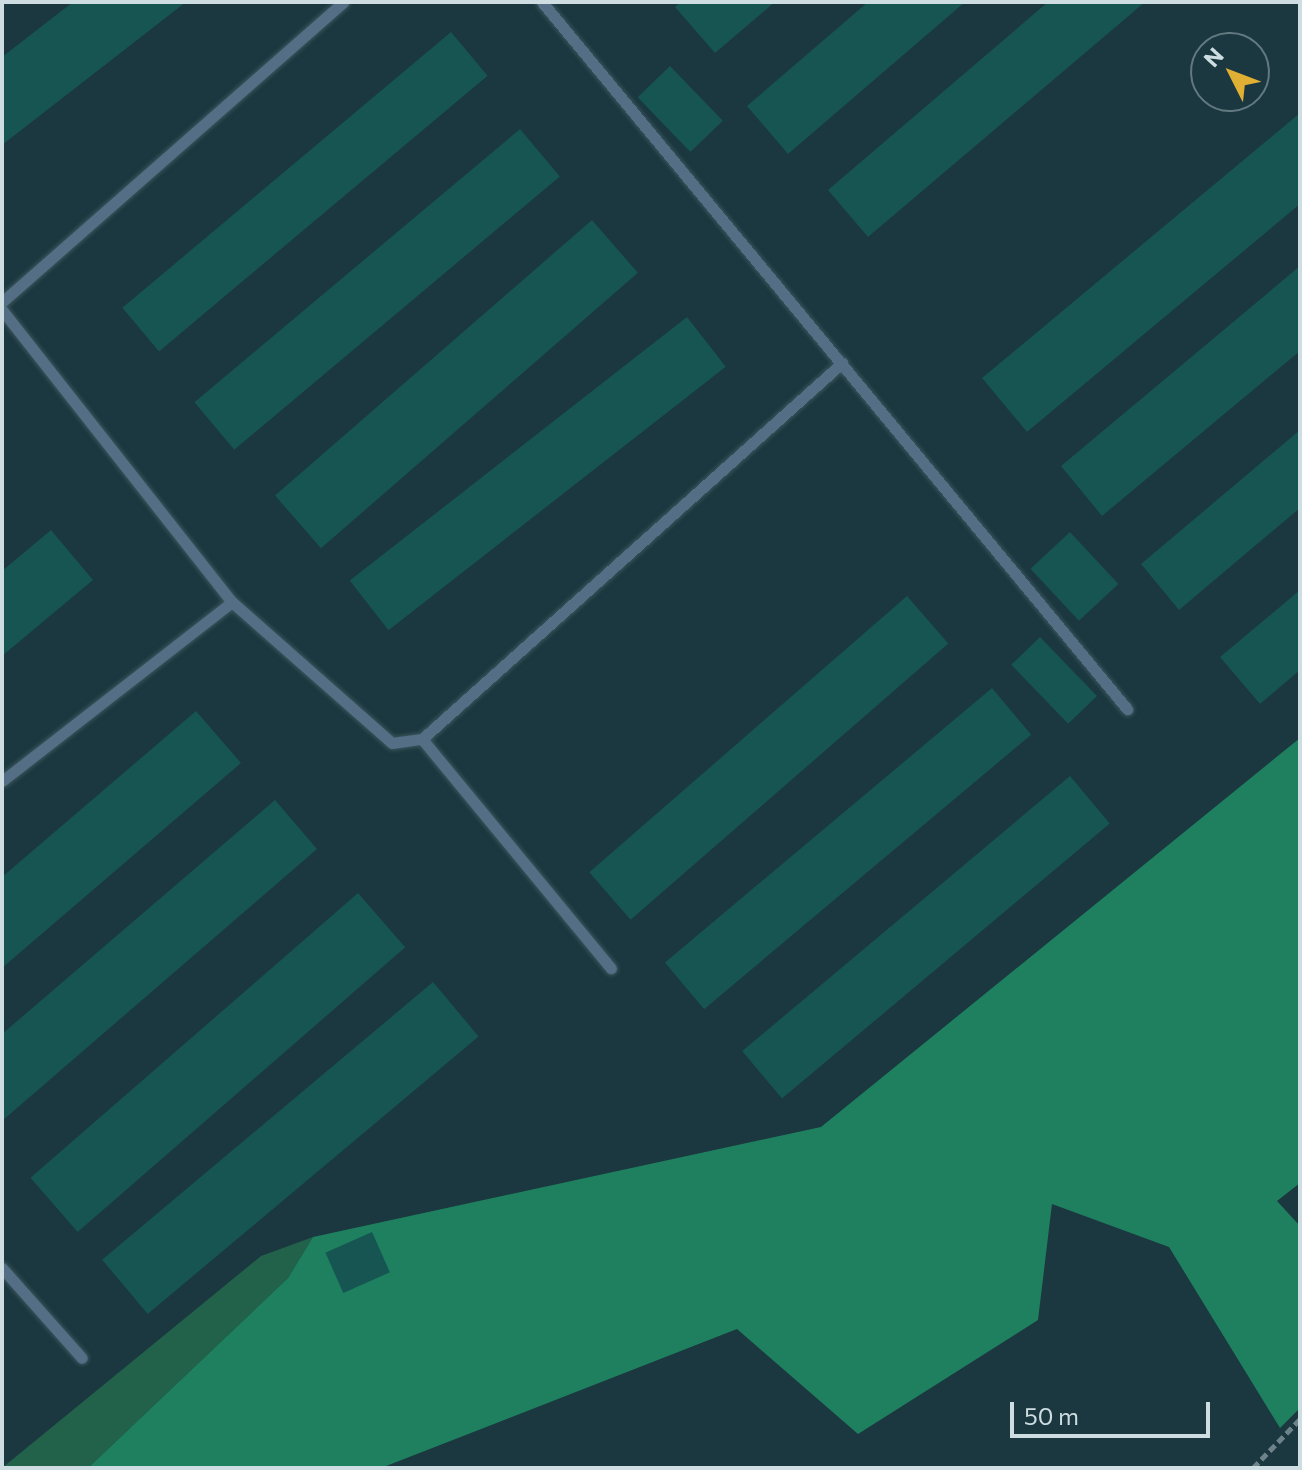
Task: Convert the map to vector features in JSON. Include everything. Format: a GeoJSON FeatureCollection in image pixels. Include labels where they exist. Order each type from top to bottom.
{"type":"FeatureCollection","features":[{"type":"Feature","properties":{"kind":"lane"},"geometry":{"type":"LineString","coordinates":[[2,302],[343,2]]}},
{"type":"Feature","properties":{"kind":"lane"},"geometry":{"type":"LineString","coordinates":[[542,2],[1127,709]]}},
{"type":"Feature","properties":{"kind":"lane"},"geometry":{"type":"LineString","coordinates":[[2,310],[232,602],[392,743],[422,739],[842,363]]}},
{"type":"Feature","properties":{"kind":"lane"},"geometry":{"type":"LineString","coordinates":[[2,781],[232,602]]}},
{"type":"Feature","properties":{"kind":"lane"},"geometry":{"type":"LineString","coordinates":[[422,739],[611,968]]}},
{"type":"Feature","properties":{"kind":"lane"},"geometry":{"type":"LineString","coordinates":[[2,1268],[82,1358]]}},
{"type":"Feature","properties":{"kind":"path"},"geometry":{"type":"LineString","coordinates":[[1253,1468],[1300,1419]]}},
{"type":"Feature","properties":{"kind":"green space"},"geometry":{"type":"Polygon","coordinates":[[[1300,738],[1300,1183],[1277,1201],[1300,1226],[1300,1408],[1280,1428],[1169,1247],[1052,1204],[1038,1320],[858,1434],[737,1329],[381,1468],[88,1468],[288,1278],[313,1237],[821,1127],[1300,738]]]}},
{"type":"Feature","properties":{"kind":"green space"},"geometry":{"type":"Polygon","coordinates":[[[313,1237],[288,1278],[88,1468],[2,1468],[261,1256],[313,1237]]]}},
{"type":"Feature","properties":{"kind":"building"},"geometry":{"type":"Polygon","coordinates":[[[73,2],[186,2],[2,145],[2,57],[73,2]]]}},
{"type":"Feature","properties":{"kind":"building"},"geometry":{"type":"Polygon","coordinates":[[[681,2],[775,2],[715,53],[675,7],[681,2]]]}},
{"type":"Feature","properties":{"kind":"building"},"geometry":{"type":"Polygon","coordinates":[[[868,2],[965,2],[788,154],[747,106],[868,2]]]}},
{"type":"Feature","properties":{"kind":"building"},"geometry":{"type":"Polygon","coordinates":[[[1048,2],[1145,2],[868,237],[828,190],[1048,2]]]}},
{"type":"Feature","properties":{"kind":"building"},"geometry":{"type":"Polygon","coordinates":[[[451,32],[488,76],[159,351],[122,308],[451,32]]]}},
{"type":"Feature","properties":{"kind":"building"},"geometry":{"type":"Polygon","coordinates":[[[670,66],[723,121],[690,152],[638,97],[670,66]]]}},
{"type":"Feature","properties":{"kind":"building"},"geometry":{"type":"Polygon","coordinates":[[[1300,113],[1300,204],[1027,432],[982,378],[1300,113]]]}},
{"type":"Feature","properties":{"kind":"building"},"geometry":{"type":"Polygon","coordinates":[[[520,129],[560,176],[234,450],[194,402],[520,129]]]}},
{"type":"Feature","properties":{"kind":"building"},"geometry":{"type":"Polygon","coordinates":[[[592,220],[638,273],[321,548],[275,496],[592,220]]]}},
{"type":"Feature","properties":{"kind":"building"},"geometry":{"type":"Polygon","coordinates":[[[1300,266],[1300,351],[1102,516],[1061,466],[1300,266]]]}},
{"type":"Feature","properties":{"kind":"building"},"geometry":{"type":"Polygon","coordinates":[[[687,317],[726,367],[389,630],[350,581],[687,317]]]}},
{"type":"Feature","properties":{"kind":"building"},"geometry":{"type":"Polygon","coordinates":[[[1300,430],[1300,508],[1179,610],[1141,564],[1300,430]]]}},
{"type":"Feature","properties":{"kind":"building"},"geometry":{"type":"Polygon","coordinates":[[[51,530],[93,580],[2,656],[2,571],[51,530]]]}},
{"type":"Feature","properties":{"kind":"building"},"geometry":{"type":"Polygon","coordinates":[[[1070,532],[1118,584],[1079,621],[1031,569],[1070,532]]]}},
{"type":"Feature","properties":{"kind":"building"},"geometry":{"type":"Polygon","coordinates":[[[1300,590],[1300,670],[1260,704],[1220,657],[1300,590]]]}},
{"type":"Feature","properties":{"kind":"building"},"geometry":{"type":"Polygon","coordinates":[[[907,596],[948,644],[631,920],[589,872],[907,596]]]}},
{"type":"Feature","properties":{"kind":"building"},"geometry":{"type":"Polygon","coordinates":[[[1040,637],[1097,696],[1068,724],[1011,665],[1040,637]]]}},
{"type":"Feature","properties":{"kind":"building"},"geometry":{"type":"Polygon","coordinates":[[[992,688],[1031,735],[704,1009],[665,962],[992,688]]]}},
{"type":"Feature","properties":{"kind":"building"},"geometry":{"type":"Polygon","coordinates":[[[196,711],[241,763],[2,968],[2,877],[196,711]]]}},
{"type":"Feature","properties":{"kind":"building"},"geometry":{"type":"Polygon","coordinates":[[[1070,776],[1110,823],[782,1099],[742,1051],[1070,776]]]}},
{"type":"Feature","properties":{"kind":"building"},"geometry":{"type":"Polygon","coordinates":[[[275,800],[317,849],[2,1121],[2,1034],[275,800]]]}},
{"type":"Feature","properties":{"kind":"building"},"geometry":{"type":"Polygon","coordinates":[[[358,893],[405,947],[78,1232],[30,1178],[358,893]]]}},
{"type":"Feature","properties":{"kind":"building"},"geometry":{"type":"Polygon","coordinates":[[[433,982],[479,1036],[148,1314],[102,1260],[433,982]]]}},
{"type":"Feature","properties":{"kind":"building"},"geometry":{"type":"Polygon","coordinates":[[[372,1232],[390,1272],[343,1293],[325,1253],[372,1232]]]}}]}
